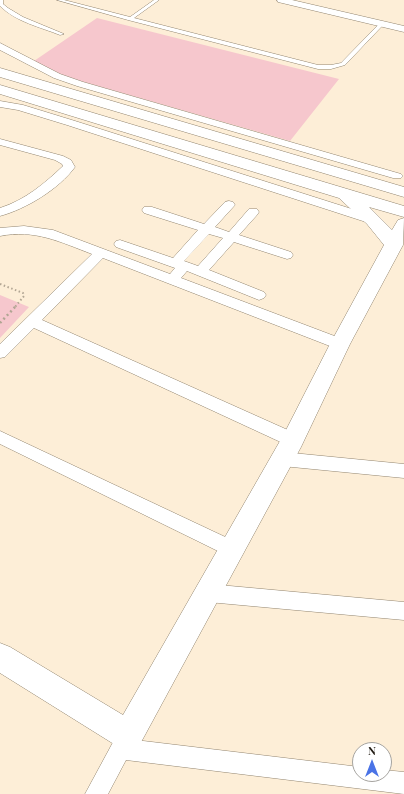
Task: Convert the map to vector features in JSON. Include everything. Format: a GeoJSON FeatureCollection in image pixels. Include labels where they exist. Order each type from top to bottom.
{"type":"FeatureCollection","features":[{"type":"Feature","properties":{"kind":"main road"},"geometry":{"type":"LineString","coordinates":[[0,57],[55,88]]}},
{"type":"Feature","properties":{"kind":"main road"},"geometry":{"type":"LineString","coordinates":[[0,72],[404,192]]}},
{"type":"Feature","properties":{"kind":"main road"},"geometry":{"type":"LineString","coordinates":[[0,89],[342,193],[400,224]]}},
{"type":"Feature","properties":{"kind":"main road"},"geometry":{"type":"LineString","coordinates":[[0,96],[20,95]]}},
{"type":"Feature","properties":{"kind":"main road"},"geometry":{"type":"LineString","coordinates":[[368,181],[401,175]]}},
{"type":"Feature","properties":{"kind":"main road"},"geometry":{"type":"LineString","coordinates":[[342,193],[373,220],[400,224]]}},
{"type":"Feature","properties":{"kind":"main road"},"geometry":{"type":"LineString","coordinates":[[0,657],[124,742],[287,450],[400,224]]}},
{"type":"Feature","properties":{"kind":"street"},"geometry":{"type":"LineString","coordinates":[[281,0],[404,29]]}},
{"type":"Feature","properties":{"kind":"street"},"geometry":{"type":"LineString","coordinates":[[319,9],[328,0]]}},
{"type":"Feature","properties":{"kind":"street"},"geometry":{"type":"LineString","coordinates":[[0,46],[57,76],[80,84],[401,175]]}},
{"type":"Feature","properties":{"kind":"street"},"geometry":{"type":"LineString","coordinates":[[0,104],[19,107],[71,123],[373,220]]}},
{"type":"Feature","properties":{"kind":"street"},"geometry":{"type":"LineString","coordinates":[[0,142],[59,158],[67,162],[69,167],[45,190],[26,202],[0,212]]}},
{"type":"Feature","properties":{"kind":"street"},"geometry":{"type":"LineString","coordinates":[[173,279],[179,265],[206,228],[228,205]]}},
{"type":"Feature","properties":{"kind":"street"},"geometry":{"type":"LineString","coordinates":[[148,210],[287,255]]}},
{"type":"Feature","properties":{"kind":"street"},"geometry":{"type":"LineString","coordinates":[[202,271],[253,212]]}},
{"type":"Feature","properties":{"kind":"street"},"geometry":{"type":"LineString","coordinates":[[0,232],[17,229],[30,229],[49,233],[173,279],[340,344]]}},
{"type":"Feature","properties":{"kind":"street"},"geometry":{"type":"LineString","coordinates":[[120,244],[179,265],[202,271],[259,295]]}},
{"type":"Feature","properties":{"kind":"street"},"geometry":{"type":"LineString","coordinates":[[0,353],[101,253]]}},
{"type":"Feature","properties":{"kind":"street"},"geometry":{"type":"LineString","coordinates":[[32,321],[287,450],[404,471]]}},
{"type":"Feature","properties":{"kind":"street"},"geometry":{"type":"LineString","coordinates":[[0,437],[232,550]]}},
{"type":"Feature","properties":{"kind":"street"},"geometry":{"type":"LineString","coordinates":[[208,593],[404,611]]}},
{"type":"Feature","properties":{"kind":"street"},"geometry":{"type":"LineString","coordinates":[[96,794],[124,742],[404,783]]}},
{"type":"Feature","properties":{"kind":"lane"},"geometry":{"type":"LineString","coordinates":[[1,0],[1,4],[5,9],[14,15],[62,34]]}},
{"type":"Feature","properties":{"kind":"lane"},"geometry":{"type":"LineString","coordinates":[[59,0],[318,67],[331,67],[343,64],[382,24]]}},
{"type":"Feature","properties":{"kind":"lane"},"geometry":{"type":"LineString","coordinates":[[130,19],[157,0]]}},
{"type":"Feature","properties":{"kind":"path"},"geometry":{"type":"LineString","coordinates":[[0,284],[23,293],[24,296],[0,323]]}},
{"type":"Feature","properties":{"kind":"shaded area"},"geometry":{"type":"Polygon","coordinates":[[[97,18],[339,79],[290,141],[66,77],[34,61],[97,18]]]}},
{"type":"Feature","properties":{"kind":"shaded area"},"geometry":{"type":"Polygon","coordinates":[[[0,295],[29,307],[0,338],[0,295]]]}}]}
